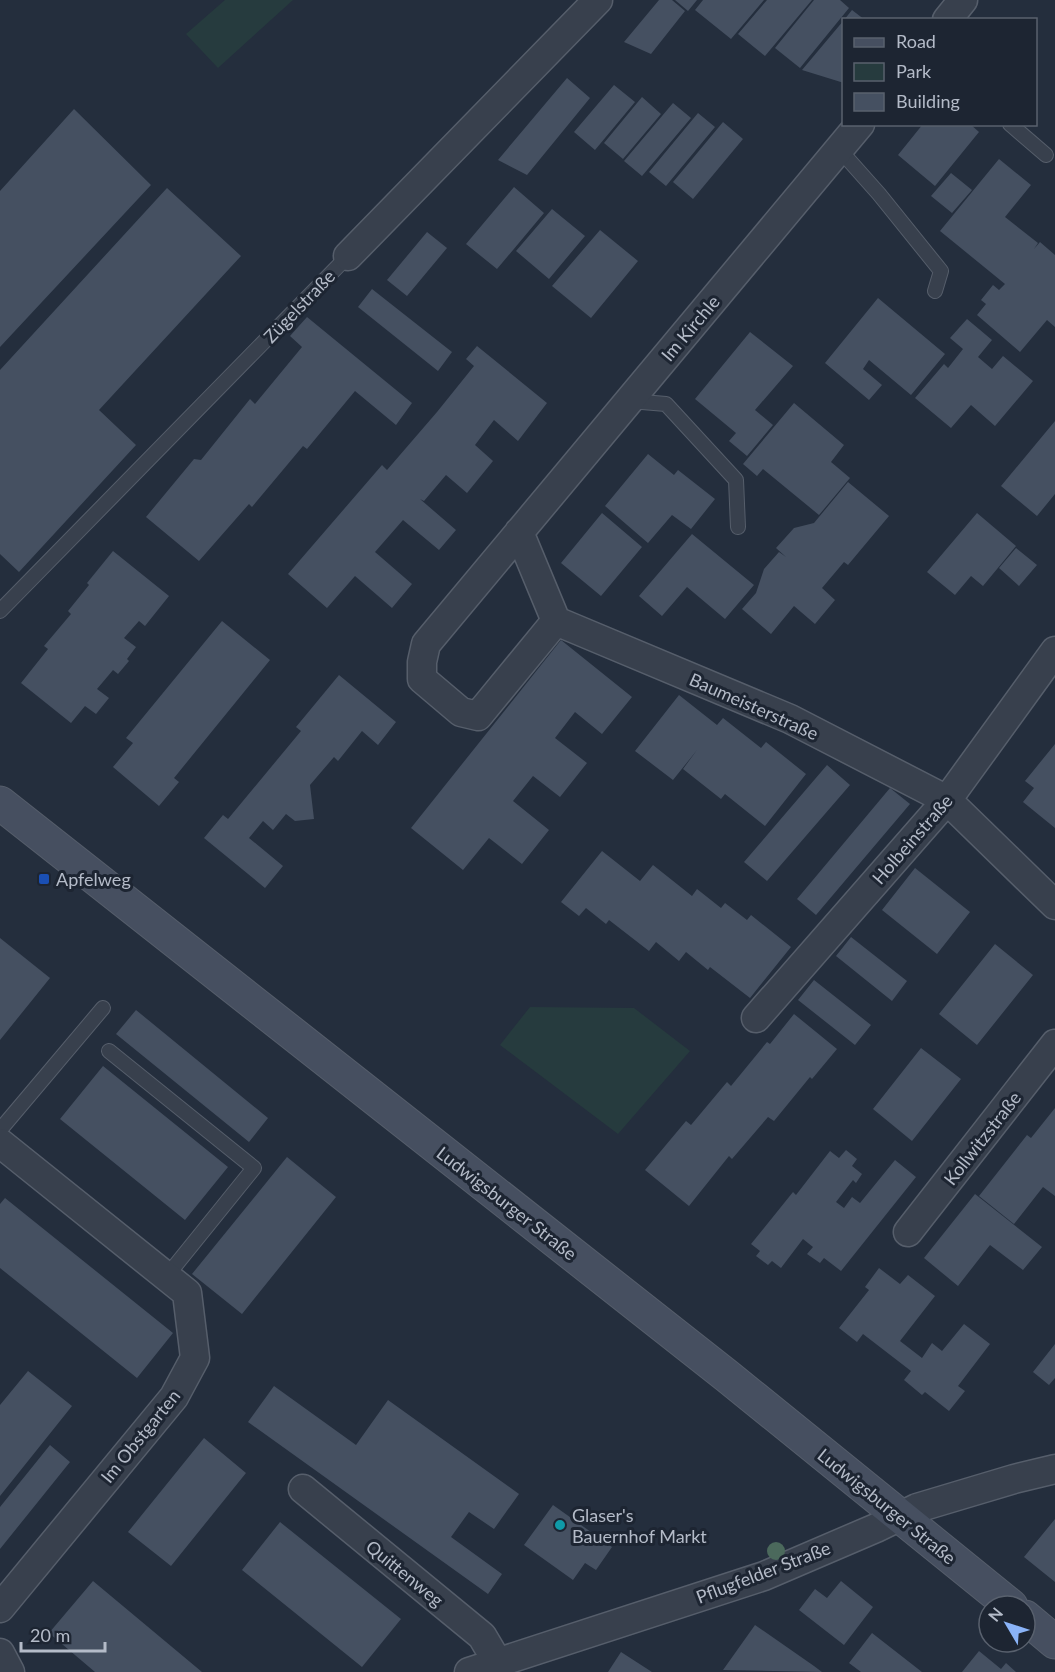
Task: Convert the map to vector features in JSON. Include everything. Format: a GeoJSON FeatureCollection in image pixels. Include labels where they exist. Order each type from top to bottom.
{"type":"FeatureCollection","features":[{"type":"Feature","properties":{"kind":"main road","name":"Ludwigsburger Straße"},"geometry":{"type":"LineString","coordinates":[[0,803],[262,1008],[996,1594]]}},
{"type":"Feature","properties":{"kind":"main road"},"geometry":{"type":"LineString","coordinates":[[1037,1627],[1055,1642]]}},
{"type":"Feature","properties":{"kind":"street","name":"Zügelstraße"},"geometry":{"type":"LineString","coordinates":[[348,256],[597,0]]}},
{"type":"Feature","properties":{"kind":"street"},"geometry":{"type":"LineString","coordinates":[[949,18],[963,0]]}},
{"type":"Feature","properties":{"kind":"street","name":"Im Kirchle"},"geometry":{"type":"LineString","coordinates":[[556,621],[478,716],[461,712],[422,679],[422,662],[426,644],[858,126]]}},
{"type":"Feature","properties":{"kind":"street"},"geometry":{"type":"LineString","coordinates":[[519,532],[556,621]]}},
{"type":"Feature","properties":{"kind":"street","name":"Baumeisterstraße"},"geometry":{"type":"LineString","coordinates":[[556,621],[790,719],[948,800],[1055,905]]}},
{"type":"Feature","properties":{"kind":"street","name":"Holbeinstraße"},"geometry":{"type":"LineString","coordinates":[[756,1018],[948,800],[1055,651]]}},
{"type":"Feature","properties":{"kind":"street","name":"Kollwitzstraße"},"geometry":{"type":"LineString","coordinates":[[908,1232],[1055,1044]]}},
{"type":"Feature","properties":{"kind":"street","name":"Im Obstgarten"},"geometry":{"type":"LineString","coordinates":[[0,1143],[187,1293],[195,1358],[174,1397],[0,1608]]}},
{"type":"Feature","properties":{"kind":"street","name":"Pflugfelder Straße"},"geometry":{"type":"LineString","coordinates":[[470,1672],[764,1576],[917,1508],[1055,1469]]}},
{"type":"Feature","properties":{"kind":"street","name":"Quittenweg"},"geometry":{"type":"LineString","coordinates":[[303,1490],[482,1636],[498,1663]]}},
{"type":"Feature","properties":{"kind":"street"},"geometry":{"type":"LineString","coordinates":[[0,1653],[10,1672]]}},
{"type":"Feature","properties":{"kind":"lane"},"geometry":{"type":"LineString","coordinates":[[1012,126],[1046,155]]}},
{"type":"Feature","properties":{"kind":"lane"},"geometry":{"type":"LineString","coordinates":[[839,149],[941,271],[934,291]]}},
{"type":"Feature","properties":{"kind":"lane","name":"Zügelstraße"},"geometry":{"type":"LineString","coordinates":[[0,611],[348,256]]}},
{"type":"Feature","properties":{"kind":"lane"},"geometry":{"type":"LineString","coordinates":[[630,401],[666,404],[736,480],[738,527]]}},
{"type":"Feature","properties":{"kind":"lane"},"geometry":{"type":"LineString","coordinates":[[0,1130],[103,1008]]}},
{"type":"Feature","properties":{"kind":"lane"},"geometry":{"type":"LineString","coordinates":[[109,1051],[254,1168],[166,1277]]}},
{"type":"Feature","properties":{"kind":"green space"},"geometry":{"type":"Polygon","coordinates":[[[225,0],[293,0],[218,68],[186,34],[225,0]]]}},
{"type":"Feature","properties":{"kind":"green space"},"geometry":{"type":"Polygon","coordinates":[[[530,1007],[634,1008],[690,1051],[618,1134],[500,1045],[530,1007]]]}},
{"type":"Feature","properties":{"kind":"building"},"geometry":{"type":"Polygon","coordinates":[[[659,0],[672,0],[685,11],[651,54],[624,42],[659,0]]]}},
{"type":"Feature","properties":{"kind":"building"},"geometry":{"type":"Polygon","coordinates":[[[675,0],[697,0],[688,11],[675,0]]]}},
{"type":"Feature","properties":{"kind":"building"},"geometry":{"type":"Polygon","coordinates":[[[703,0],[764,0],[731,39],[695,10],[703,0]]]}},
{"type":"Feature","properties":{"kind":"building"},"geometry":{"type":"Polygon","coordinates":[[[767,0],[812,0],[765,56],[738,34],[767,0]]]}},
{"type":"Feature","properties":{"kind":"building"},"geometry":{"type":"Polygon","coordinates":[[[814,0],[840,0],[849,8],[800,68],[775,48],[814,0]]]}},
{"type":"Feature","properties":{"kind":"building"},"geometry":{"type":"Polygon","coordinates":[[[852,10],[862,18],[846,18],[852,10]]]}},
{"type":"Feature","properties":{"kind":"building"},"geometry":{"type":"Polygon","coordinates":[[[842,22],[842,82],[802,70],[842,22]]]}},
{"type":"Feature","properties":{"kind":"building"},"geometry":{"type":"Polygon","coordinates":[[[567,78],[590,98],[527,175],[498,160],[567,78]]]}},
{"type":"Feature","properties":{"kind":"building"},"geometry":{"type":"Polygon","coordinates":[[[614,85],[635,102],[595,150],[574,132],[614,85]]]}},
{"type":"Feature","properties":{"kind":"building"},"geometry":{"type":"Polygon","coordinates":[[[642,97],[661,114],[623,159],[604,143],[642,97]]]}},
{"type":"Feature","properties":{"kind":"building"},"geometry":{"type":"Polygon","coordinates":[[[673,103],[691,118],[642,176],[624,161],[673,103]]]}},
{"type":"Feature","properties":{"kind":"building"},"geometry":{"type":"Polygon","coordinates":[[[74,109],[151,185],[0,347],[0,191],[74,109]]]}},
{"type":"Feature","properties":{"kind":"building"},"geometry":{"type":"Polygon","coordinates":[[[698,113],[715,127],[666,186],[649,172],[698,113]]]}},
{"type":"Feature","properties":{"kind":"building"},"geometry":{"type":"Polygon","coordinates":[[[723,122],[743,139],[693,199],[673,182],[723,122]]]}},
{"type":"Feature","properties":{"kind":"building"},"geometry":{"type":"Polygon","coordinates":[[[921,126],[972,126],[979,132],[935,186],[898,155],[921,126]]]}},
{"type":"Feature","properties":{"kind":"building"},"geometry":{"type":"Polygon","coordinates":[[[999,159],[1031,185],[1005,217],[1038,243],[1034,249],[1040,242],[1055,255],[1055,327],[1047,320],[1020,352],[977,315],[986,304],[981,300],[993,285],[999,290],[1005,284],[940,231],[999,159]]]}},
{"type":"Feature","properties":{"kind":"building"},"geometry":{"type":"Polygon","coordinates":[[[951,173],[972,190],[952,213],[931,196],[951,173]]]}},
{"type":"Feature","properties":{"kind":"building"},"geometry":{"type":"Polygon","coordinates":[[[514,187],[544,213],[497,269],[466,244],[514,187]]]}},
{"type":"Feature","properties":{"kind":"building"},"geometry":{"type":"Polygon","coordinates":[[[167,188],[241,256],[99,410],[136,445],[19,572],[0,554],[0,370],[167,188]]]}},
{"type":"Feature","properties":{"kind":"building"},"geometry":{"type":"Polygon","coordinates":[[[552,209],[585,236],[549,279],[516,251],[552,209]]]}},
{"type":"Feature","properties":{"kind":"building"},"geometry":{"type":"Polygon","coordinates":[[[600,230],[638,261],[591,318],[552,286],[600,230]]]}},
{"type":"Feature","properties":{"kind":"building"},"geometry":{"type":"Polygon","coordinates":[[[427,232],[447,248],[407,296],[387,280],[427,232]]]}},
{"type":"Feature","properties":{"kind":"building"},"geometry":{"type":"Polygon","coordinates":[[[372,289],[452,352],[438,371],[358,307],[372,289]]]}},
{"type":"Feature","properties":{"kind":"building"},"geometry":{"type":"Polygon","coordinates":[[[878,298],[945,354],[911,395],[869,360],[863,369],[882,385],[869,400],[825,363],[878,298]]]}},
{"type":"Feature","properties":{"kind":"building"},"geometry":{"type":"Polygon","coordinates":[[[307,317],[412,403],[396,425],[355,391],[307,449],[303,446],[252,507],[249,504],[199,561],[146,517],[194,459],[201,460],[250,399],[255,404],[302,347],[290,336],[307,317]]]}},
{"type":"Feature","properties":{"kind":"building"},"geometry":{"type":"Polygon","coordinates":[[[967,319],[992,340],[978,357],[992,369],[1003,356],[1033,381],[995,426],[971,405],[951,428],[915,398],[944,364],[948,368],[963,349],[950,338],[967,319]]]}},
{"type":"Feature","properties":{"kind":"building"},"geometry":{"type":"Polygon","coordinates":[[[750,332],[793,366],[755,410],[773,425],[747,456],[729,441],[736,433],[695,399],[750,332]]]}},
{"type":"Feature","properties":{"kind":"building"},"geometry":{"type":"Polygon","coordinates":[[[477,346],[547,403],[518,441],[494,420],[475,445],[493,461],[467,493],[446,475],[424,501],[420,499],[456,530],[439,550],[403,520],[375,552],[412,584],[392,608],[355,576],[327,608],[288,574],[382,465],[387,470],[437,412],[474,366],[466,359],[477,346]]]}},
{"type":"Feature","properties":{"kind":"building"},"geometry":{"type":"Polygon","coordinates":[[[794,403],[844,445],[831,462],[850,478],[819,515],[763,469],[757,476],[743,464],[794,403]]]}},
{"type":"Feature","properties":{"kind":"building"},"geometry":{"type":"Polygon","coordinates":[[[1055,421],[1055,494],[1037,516],[1001,486],[1055,421]]]}},
{"type":"Feature","properties":{"kind":"building"},"geometry":{"type":"Polygon","coordinates":[[[648,454],[674,475],[678,470],[715,499],[691,529],[672,515],[648,543],[605,506],[648,454]]]}},
{"type":"Feature","properties":{"kind":"building"},"geometry":{"type":"Polygon","coordinates":[[[848,482],[889,516],[848,565],[844,562],[822,588],[835,600],[815,624],[794,606],[771,634],[742,609],[756,593],[764,569],[779,552],[786,557],[776,548],[794,528],[814,523],[848,482]]]}},
{"type":"Feature","properties":{"kind":"building"},"geometry":{"type":"Polygon","coordinates":[[[602,513],[642,547],[601,596],[561,563],[602,513]]]}},
{"type":"Feature","properties":{"kind":"building"},"geometry":{"type":"Polygon","coordinates":[[[977,513],[1016,546],[983,586],[971,576],[955,595],[927,572],[977,513]]]}},
{"type":"Feature","properties":{"kind":"building"},"geometry":{"type":"Polygon","coordinates":[[[692,534],[754,585],[725,619],[687,587],[662,616],[639,596],[692,534]]]}},
{"type":"Feature","properties":{"kind":"building"},"geometry":{"type":"Polygon","coordinates":[[[1016,548],[1037,565],[1019,586],[999,568],[1016,548]]]}},
{"type":"Feature","properties":{"kind":"building"},"geometry":{"type":"Polygon","coordinates":[[[113,551],[169,596],[145,626],[139,621],[124,638],[136,647],[127,659],[129,661],[118,674],[113,670],[97,689],[109,698],[96,714],[85,706],[71,723],[21,683],[48,649],[44,646],[71,614],[68,611],[89,585],[87,583],[113,551]]]}},
{"type":"Feature","properties":{"kind":"building"},"geometry":{"type":"Polygon","coordinates":[[[222,621],[270,660],[174,778],[179,782],[159,806],[113,767],[133,743],[126,738],[222,621]]]}},
{"type":"Feature","properties":{"kind":"building"},"geometry":{"type":"Polygon","coordinates":[[[561,640],[632,697],[602,734],[575,712],[555,738],[587,763],[560,797],[533,776],[513,801],[549,830],[522,864],[489,838],[463,870],[411,828],[561,640]]]}},
{"type":"Feature","properties":{"kind":"building"},"geometry":{"type":"Polygon","coordinates":[[[339,675],[396,722],[378,745],[362,731],[338,761],[334,757],[310,785],[314,819],[295,821],[286,814],[273,830],[263,821],[249,838],[283,866],[265,888],[204,838],[223,815],[228,819],[301,731],[296,727],[339,675]]]}},
{"type":"Feature","properties":{"kind":"building"},"geometry":{"type":"Polygon","coordinates":[[[679,695],[717,725],[723,718],[761,748],[766,742],[806,774],[765,826],[725,794],[721,799],[683,769],[697,750],[673,780],[635,751],[679,695]]]}},
{"type":"Feature","properties":{"kind":"building"},"geometry":{"type":"Polygon","coordinates":[[[1055,744],[1055,828],[1023,802],[1034,788],[1025,781],[1055,744]]]}},
{"type":"Feature","properties":{"kind":"building"},"geometry":{"type":"Polygon","coordinates":[[[827,765],[850,785],[767,881],[744,862],[827,765]]]}},
{"type":"Feature","properties":{"kind":"building"},"geometry":{"type":"Polygon","coordinates":[[[890,788],[910,804],[816,915],[797,899],[890,788]]]}},
{"type":"Feature","properties":{"kind":"building"},"geometry":{"type":"Polygon","coordinates":[[[602,851],[640,881],[653,865],[692,896],[697,889],[721,908],[725,903],[747,920],[751,915],[791,947],[750,998],[710,967],[708,970],[686,952],[679,961],[656,942],[649,951],[609,920],[606,924],[586,908],[579,916],[561,902],[602,851]]]}},
{"type":"Feature","properties":{"kind":"building"},"geometry":{"type":"Polygon","coordinates":[[[915,868],[970,912],[937,954],[882,910],[915,868]]]}},
{"type":"Feature","properties":{"kind":"building"},"geometry":{"type":"Polygon","coordinates":[[[851,937],[907,981],[892,1001],[836,956],[851,937]]]}},
{"type":"Feature","properties":{"kind":"building"},"geometry":{"type":"Polygon","coordinates":[[[0,938],[50,978],[0,1040],[0,938]]]}},
{"type":"Feature","properties":{"kind":"building"},"geometry":{"type":"Polygon","coordinates":[[[995,944],[1033,975],[977,1045],[939,1014],[995,944]]]}},
{"type":"Feature","properties":{"kind":"building"},"geometry":{"type":"Polygon","coordinates":[[[814,980],[871,1025],[855,1045],[798,1000],[814,980]]]}},
{"type":"Feature","properties":{"kind":"building"},"geometry":{"type":"Polygon","coordinates":[[[136,1010],[268,1118],[249,1142],[116,1034],[136,1010]]]}},
{"type":"Feature","properties":{"kind":"building"},"geometry":{"type":"Polygon","coordinates":[[[794,1014],[837,1049],[812,1079],[810,1077],[774,1121],[768,1117],[732,1159],[729,1156],[689,1206],[645,1170],[686,1121],[691,1125],[727,1082],[731,1086],[767,1042],[770,1044],[794,1014]]]}},
{"type":"Feature","properties":{"kind":"building"},"geometry":{"type":"Polygon","coordinates":[[[921,1048],[961,1079],[912,1141],[873,1109],[921,1048]]]}},
{"type":"Feature","properties":{"kind":"building"},"geometry":{"type":"Polygon","coordinates":[[[103,1066],[228,1167],[185,1220],[60,1119],[103,1066]]]}},
{"type":"Feature","properties":{"kind":"building"},"geometry":{"type":"Polygon","coordinates":[[[1055,1108],[1055,1196],[1043,1187],[1014,1224],[979,1196],[1027,1135],[1031,1138],[1055,1108]]]}},
{"type":"Feature","properties":{"kind":"building"},"geometry":{"type":"Polygon","coordinates":[[[846,1150],[857,1159],[852,1166],[862,1174],[856,1183],[853,1180],[836,1202],[844,1208],[852,1197],[860,1203],[895,1160],[916,1177],[841,1271],[824,1258],[820,1263],[807,1254],[813,1247],[803,1239],[781,1268],[772,1261],[768,1265],[756,1256],[760,1251],[751,1244],[793,1192],[796,1195],[830,1151],[839,1158],[846,1150]]]}},
{"type":"Feature","properties":{"kind":"building"},"geometry":{"type":"Polygon","coordinates":[[[287,1157],[336,1197],[242,1314],[192,1274],[287,1157]]]}},
{"type":"Feature","properties":{"kind":"building"},"geometry":{"type":"Polygon","coordinates":[[[975,1194],[1042,1247],[1023,1270],[990,1245],[958,1286],[924,1258],[975,1194]]]}},
{"type":"Feature","properties":{"kind":"building"},"geometry":{"type":"Polygon","coordinates":[[[5,1198],[173,1333],[137,1378],[0,1268],[0,1204],[5,1198]]]}},
{"type":"Feature","properties":{"kind":"building"},"geometry":{"type":"Polygon","coordinates":[[[879,1268],[900,1284],[908,1275],[935,1296],[900,1341],[922,1358],[932,1343],[942,1351],[964,1324],[990,1344],[958,1386],[965,1391],[949,1411],[925,1392],[922,1395],[904,1380],[911,1371],[863,1334],[857,1342],[839,1328],[869,1290],[865,1287],[879,1268]]]}},
{"type":"Feature","properties":{"kind":"building"},"geometry":{"type":"Polygon","coordinates":[[[1055,1344],[1055,1378],[1049,1385],[1033,1372],[1055,1344]]]}},
{"type":"Feature","properties":{"kind":"building"},"geometry":{"type":"Polygon","coordinates":[[[28,1371],[72,1406],[0,1496],[0,1405],[28,1371]]]}},
{"type":"Feature","properties":{"kind":"building"},"geometry":{"type":"Polygon","coordinates":[[[274,1386],[356,1445],[388,1400],[519,1494],[494,1529],[469,1512],[451,1537],[502,1574],[488,1594],[248,1422],[274,1386]]]}},
{"type":"Feature","properties":{"kind":"building"},"geometry":{"type":"Polygon","coordinates":[[[204,1438],[246,1473],[171,1566],[128,1532],[204,1438]]]}},
{"type":"Feature","properties":{"kind":"building"},"geometry":{"type":"Polygon","coordinates":[[[50,1445],[70,1462],[0,1549],[0,1507],[50,1445]]]}},
{"type":"Feature","properties":{"kind":"building","name":"Glaser's Bauernhof Markt"},"geometry":{"type":"Polygon","coordinates":[[[553,1505],[612,1547],[596,1570],[585,1563],[573,1580],[524,1545],[553,1505]]]}},
{"type":"Feature","properties":{"kind":"building"},"geometry":{"type":"Polygon","coordinates":[[[1055,1519],[1055,1582],[1024,1557],[1055,1519]]]}},
{"type":"Feature","properties":{"kind":"building"},"geometry":{"type":"Polygon","coordinates":[[[280,1522],[401,1619],[362,1667],[242,1570],[280,1522]]]}},
{"type":"Feature","properties":{"kind":"building"},"geometry":{"type":"Polygon","coordinates":[[[93,1581],[202,1672],[95,1672],[49,1633],[93,1581]]]}},
{"type":"Feature","properties":{"kind":"building"},"geometry":{"type":"Polygon","coordinates":[[[841,1581],[873,1607],[844,1645],[799,1610],[815,1589],[827,1598],[841,1581]]]}},
{"type":"Feature","properties":{"kind":"building"},"geometry":{"type":"Polygon","coordinates":[[[755,1625],[814,1666],[822,1672],[723,1670],[755,1625]]]}},
{"type":"Feature","properties":{"kind":"building"},"geometry":{"type":"Polygon","coordinates":[[[872,1633],[922,1672],[861,1672],[849,1663],[872,1633]]]}},
{"type":"Feature","properties":{"kind":"building"},"geometry":{"type":"Polygon","coordinates":[[[621,1652],[652,1672],[608,1672],[621,1652]]]}},
{"type":"Feature","properties":{"kind":"building"},"geometry":{"type":"Polygon","coordinates":[[[977,1653],[983,1654],[1001,1669],[1006,1663],[1016,1672],[962,1672],[977,1653]]]}},
{"type":"Feature","properties":{"kind":"place","name":"Apfelweg"},"geometry":{"type":"Point","coordinates":[44,879]}},
{"type":"Feature","properties":{"kind":"place","name":"Glaser's Bauernhof Markt"},"geometry":{"type":"Point","coordinates":[560,1525]}}]}
